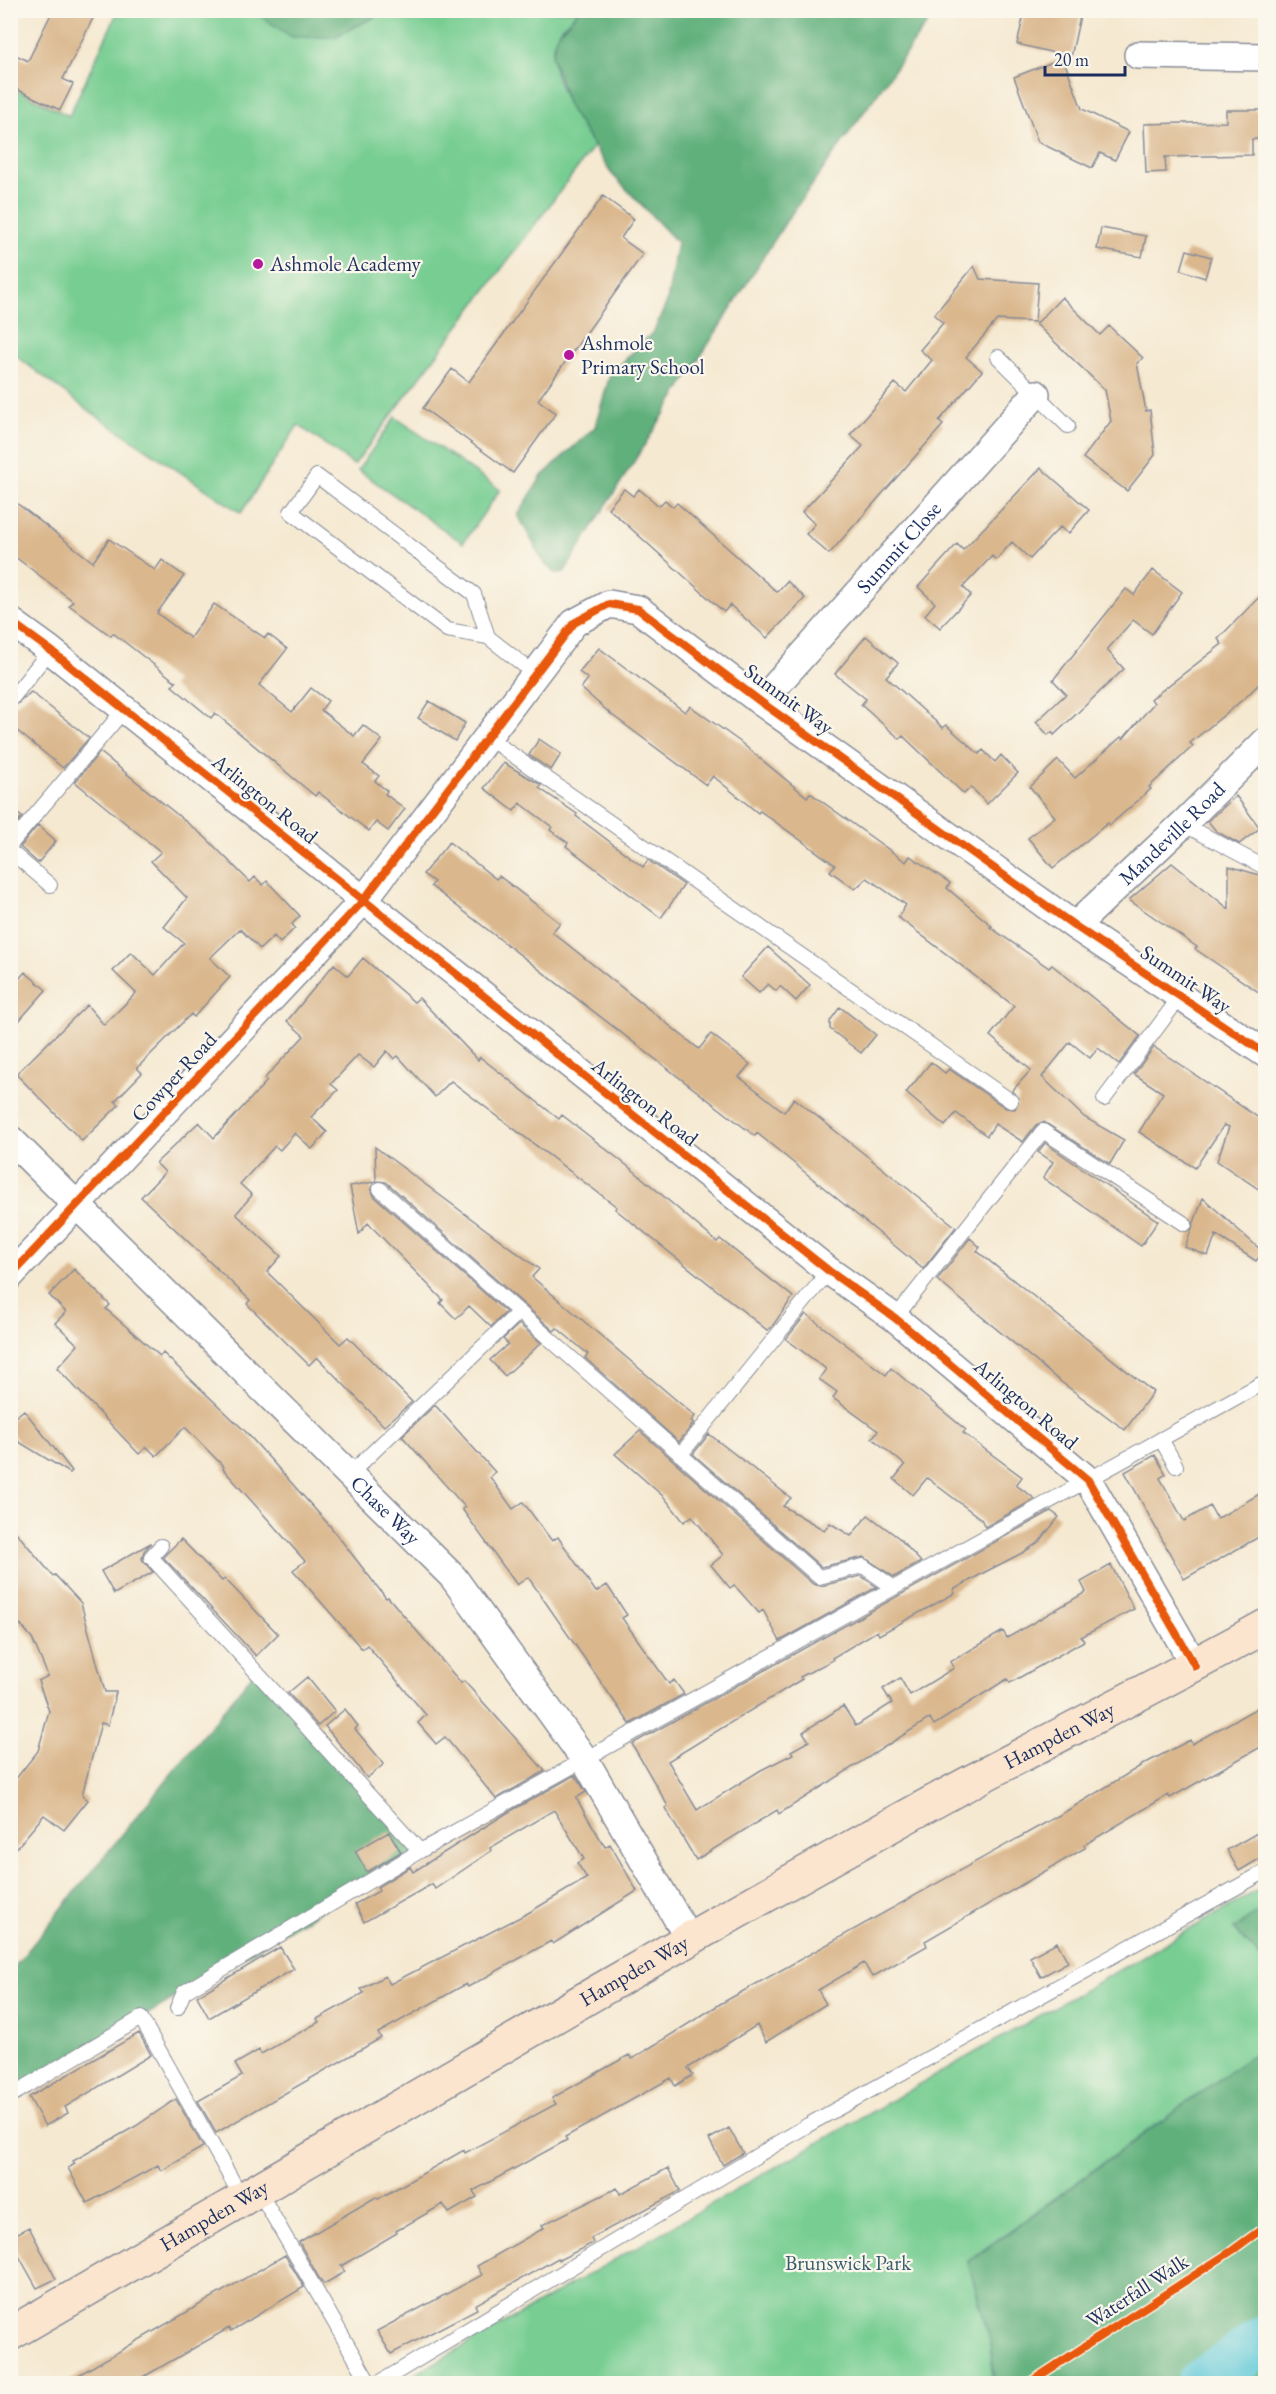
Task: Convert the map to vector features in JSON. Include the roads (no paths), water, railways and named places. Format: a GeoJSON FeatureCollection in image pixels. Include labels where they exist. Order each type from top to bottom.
{"type":"FeatureCollection","features":[{"type":"Feature","properties":{"kind":"street"},"geometry":{"type":"LineString","coordinates":[[1138,55],[1266,57]]}},
{"type":"Feature","properties":{"kind":"street","name":"Summit Close"},"geometry":{"type":"LineString","coordinates":[[761,702],[1036,394]]}},
{"type":"Feature","properties":{"kind":"street","name":"Summit Way"},"geometry":{"type":"LineString","coordinates":[[363,901],[574,623],[609,604],[638,609],[761,702],[1075,926],[1266,1053]]}},
{"type":"Feature","properties":{"kind":"street","name":"Arlington Road"},"geometry":{"type":"LineString","coordinates":[[10,621],[50,650],[829,1271],[894,1318],[1088,1480],[1195,1666]]}},
{"type":"Feature","properties":{"kind":"street","name":"Mandeville Road"},"geometry":{"type":"LineString","coordinates":[[1075,926],[1183,824],[1266,741]]}},
{"type":"Feature","properties":{"kind":"street","name":"Cowper Road"},"geometry":{"type":"LineString","coordinates":[[10,1276],[363,901]]}},
{"type":"Feature","properties":{"kind":"street","name":"Chase Way"},"geometry":{"type":"LineString","coordinates":[[10,1139],[351,1473],[453,1577],[585,1760],[689,1939]]}},
{"type":"Feature","properties":{"kind":"street","name":"Hampden Way"},"geometry":{"type":"LineString","coordinates":[[10,2334],[250,2193],[325,2153],[689,1939],[897,1821],[1195,1666],[1266,1626]]}},
{"type":"Feature","properties":{"kind":"lane"},"geometry":{"type":"LineString","coordinates":[[998,357],[1068,426]]}},
{"type":"Feature","properties":{"kind":"lane"},"geometry":{"type":"LineString","coordinates":[[488,638],[474,594],[317,476],[291,512],[447,630],[488,638],[535,675]]}},
{"type":"Feature","properties":{"kind":"lane"},"geometry":{"type":"LineString","coordinates":[[10,701],[50,650]]}},
{"type":"Feature","properties":{"kind":"lane"},"geometry":{"type":"LineString","coordinates":[[10,845],[124,710]]}},
{"type":"Feature","properties":{"kind":"lane"},"geometry":{"type":"LineString","coordinates":[[488,737],[1011,1101]]}},
{"type":"Feature","properties":{"kind":"lane"},"geometry":{"type":"LineString","coordinates":[[1183,824],[1266,868]]}},
{"type":"Feature","properties":{"kind":"lane"},"geometry":{"type":"LineString","coordinates":[[10,851],[50,885]]}},
{"type":"Feature","properties":{"kind":"lane"},"geometry":{"type":"LineString","coordinates":[[1104,1100],[1180,997]]}},
{"type":"Feature","properties":{"kind":"lane"},"geometry":{"type":"LineString","coordinates":[[894,1318],[1043,1131],[1185,1224]]}},
{"type":"Feature","properties":{"kind":"lane"},"geometry":{"type":"LineString","coordinates":[[380,1189],[819,1577],[862,1566],[894,1588]]}},
{"type":"Feature","properties":{"kind":"lane"},"geometry":{"type":"LineString","coordinates":[[681,1454],[829,1271]]}},
{"type":"Feature","properties":{"kind":"lane"},"geometry":{"type":"LineString","coordinates":[[351,1473],[519,1312]]}},
{"type":"Feature","properties":{"kind":"lane"},"geometry":{"type":"LineString","coordinates":[[177,2008],[184,1992],[420,1851],[1266,1381]]}},
{"type":"Feature","properties":{"kind":"lane"},"geometry":{"type":"LineString","coordinates":[[1161,1439],[1176,1466]]}},
{"type":"Feature","properties":{"kind":"lane"},"geometry":{"type":"LineString","coordinates":[[161,1546],[151,1557],[420,1851]]}},
{"type":"Feature","properties":{"kind":"lane"},"geometry":{"type":"LineString","coordinates":[[377,2384],[808,2125],[1266,1871]]}},
{"type":"Feature","properties":{"kind":"lane"},"geometry":{"type":"LineString","coordinates":[[10,2096],[141,2018],[370,2384]]}},
{"type":"Feature","properties":{"kind":"waterway"},"geometry":{"type":"LineString","coordinates":[[1200,2384],[1266,2339]]}},
{"type":"Feature","properties":{"kind":"place","name":"Ashmole Academy"},"geometry":{"type":"Point","coordinates":[258,264]}},
{"type":"Feature","properties":{"kind":"place","name":"Ashmole Primary School"},"geometry":{"type":"Point","coordinates":[569,355]}},
{"type":"Feature","properties":{"kind":"park label","name":"Brunswick Park"},"geometry":{"type":"Point","coordinates":[848,2263]}}]}
